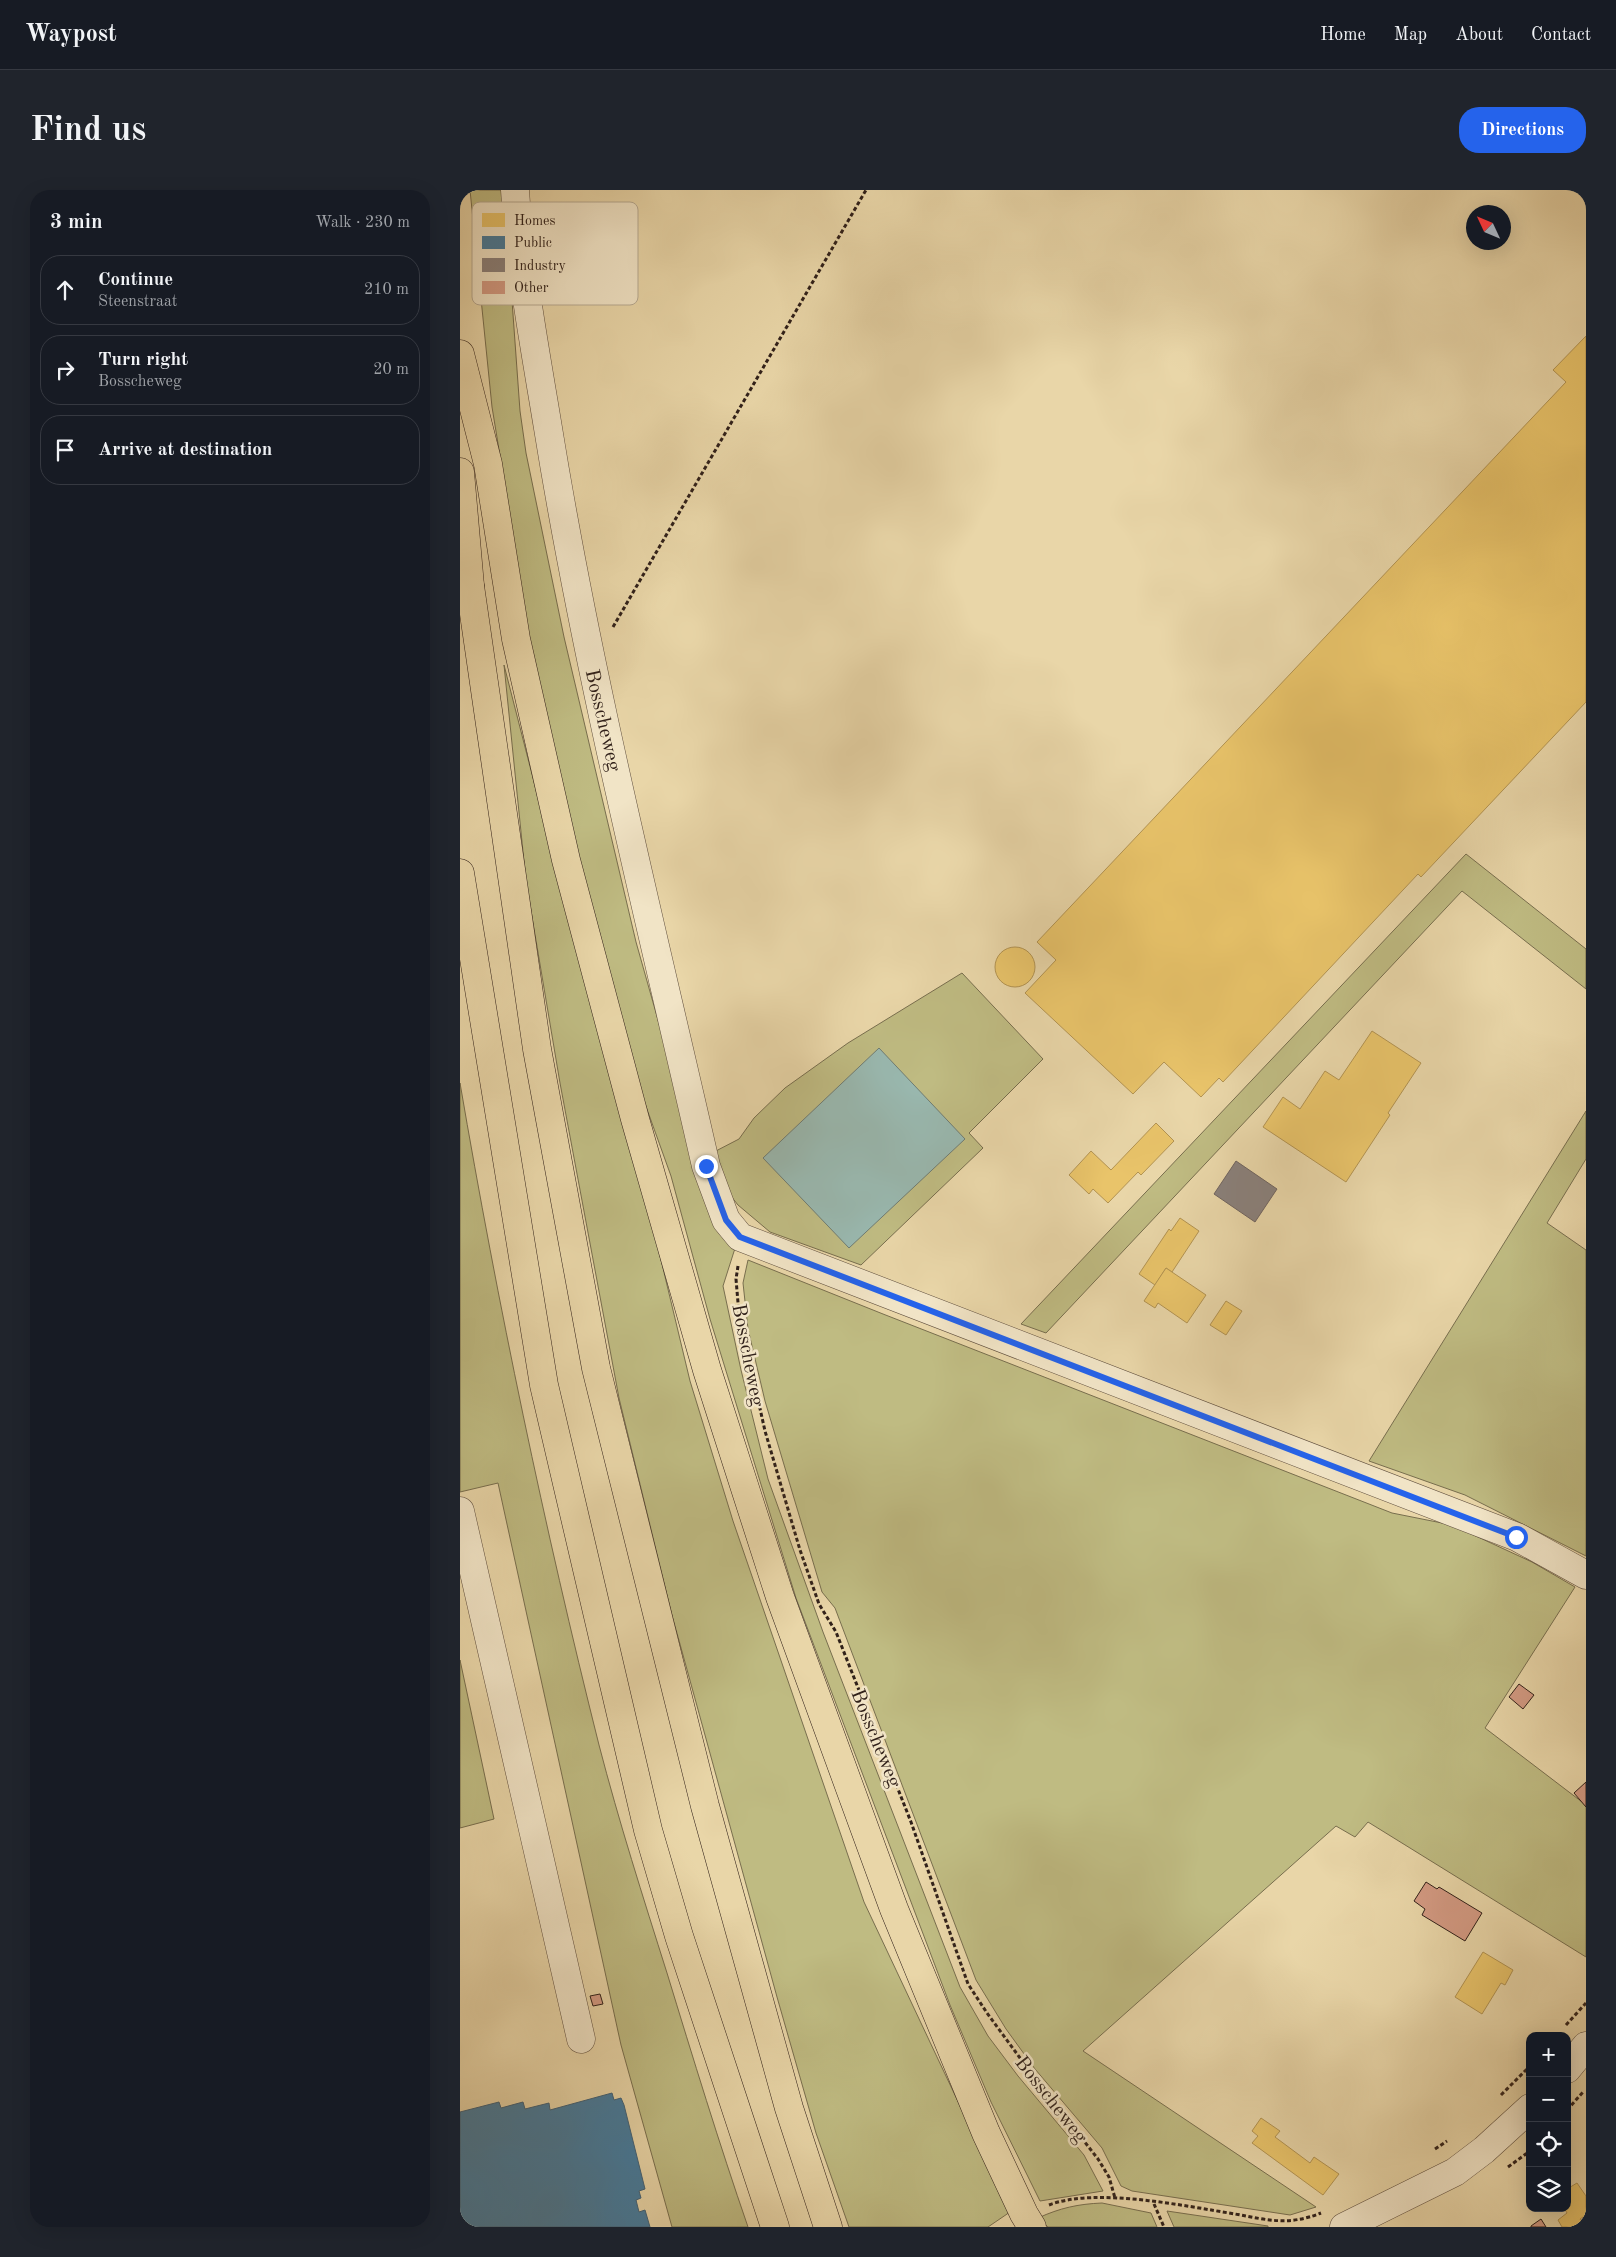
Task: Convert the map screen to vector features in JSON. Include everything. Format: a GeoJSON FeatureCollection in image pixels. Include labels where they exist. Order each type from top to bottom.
{"type":"FeatureCollection","features":[{"type":"Feature","properties":{"kind":"main road"},"geometry":{"type":"LineString","coordinates":[[460,354],[488,464],[516,639],[566,860],[635,1119],[707,1370],[780,1596],[894,1908],[986,2133],[1028,2221]]}},
{"type":"Feature","properties":{"kind":"main road"},"geometry":{"type":"LineString","coordinates":[[460,472],[470,586],[537,1049],[596,1368],[704,1806],[789,2108],[828,2227]]}},
{"type":"Feature","properties":{"kind":"main road"},"geometry":{"type":"LineString","coordinates":[[460,873],[544,1385],[648,1830],[679,1936],[775,2227]]}},
{"type":"Feature","properties":{"kind":"street","name":"Bosscheweg"},"geometry":{"type":"LineString","coordinates":[[528,305],[560,502],[592,665],[706,1166],[726,1220],[742,1238]]}},
{"type":"Feature","properties":{"kind":"street"},"geometry":{"type":"LineString","coordinates":[[742,1238],[1516,1537],[1586,1575]]}},
{"type":"Feature","properties":{"kind":"street"},"geometry":{"type":"LineString","coordinates":[[460,1511],[581,2039]]}},
{"type":"Feature","properties":{"kind":"street"},"geometry":{"type":"LineString","coordinates":[[1571,2064],[1586,2046]]}},
{"type":"Feature","properties":{"kind":"street"},"geometry":{"type":"LineString","coordinates":[[1334,2219],[1455,2172],[1484,2150],[1526,2112]]}},
{"type":"Feature","properties":{"kind":"path"},"geometry":{"type":"LineString","coordinates":[[592,665],[866,190]]}},
{"type":"Feature","properties":{"kind":"path","name":"Bosscheweg"},"geometry":{"type":"LineString","coordinates":[[742,1238],[736,1280],[745,1345],[765,1431],[800,1550],[819,1604],[836,1632],[911,1822],[968,1984],[1037,2081],[1098,2159],[1109,2177],[1115,2198]]}},
{"type":"Feature","properties":{"kind":"path"},"geometry":{"type":"LineString","coordinates":[[1563,2029],[1586,2003]]}},
{"type":"Feature","properties":{"kind":"path"},"geometry":{"type":"LineString","coordinates":[[1495,2100],[1526,2070]]}},
{"type":"Feature","properties":{"kind":"path"},"geometry":{"type":"LineString","coordinates":[[1571,2106],[1586,2089]]}},
{"type":"Feature","properties":{"kind":"path"},"geometry":{"type":"LineString","coordinates":[[1429,2154],[1451,2138]]}},
{"type":"Feature","properties":{"kind":"path"},"geometry":{"type":"LineString","coordinates":[[1028,2221],[1061,2200],[1079,2198],[1115,2198],[1278,2222],[1309,2218],[1334,2219]]}},
{"type":"Feature","properties":{"kind":"path"},"geometry":{"type":"LineString","coordinates":[[1154,2203],[1164,2227]]}},
{"type":"Feature","properties":{"kind":"shaded area"},"geometry":{"type":"Polygon","coordinates":[[[470,190],[504,190],[505,202],[472,202],[472,210],[470,190]]]}},
{"type":"Feature","properties":{"kind":"shaded area"},"geometry":{"type":"Polygon","coordinates":[[[482,305],[512,305],[520,411],[526,453],[564,637],[636,942],[698,1162],[737,1242],[723,1286],[741,1370],[768,1479],[823,1632],[960,1987],[988,2036],[1018,2076],[1084,2155],[1103,2191],[1040,2201],[991,2102],[950,2005],[796,1598],[710,1319],[671,1176],[639,1087],[610,985],[515,604],[503,474],[492,407],[482,305]]]}},
{"type":"Feature","properties":{"kind":"shaded area"},"geometry":{"type":"Polygon","coordinates":[[[504,665],[568,915],[644,1189],[690,1381],[733,1521],[864,1902],[1010,2212],[988,2227],[849,2227],[816,2133],[672,1615],[619,1398],[560,1083],[526,881],[504,665]]]}},
{"type":"Feature","properties":{"kind":"shaded area"},"geometry":{"type":"Polygon","coordinates":[[[1466,854],[1586,949],[1586,989],[1462,891],[1046,1333],[1021,1324],[1466,854]]]}},
{"type":"Feature","properties":{"kind":"shaded area"},"geometry":{"type":"Polygon","coordinates":[[[962,973],[1043,1059],[969,1133],[983,1148],[861,1265],[770,1232],[738,1205],[723,1186],[712,1153],[739,1139],[754,1118],[785,1088],[848,1043],[962,973]]]}},
{"type":"Feature","properties":{"kind":"shaded area"},"geometry":{"type":"Polygon","coordinates":[[[460,1083],[523,1415],[559,1580],[599,1745],[640,1888],[748,2227],[672,2227],[621,2045],[498,1483],[460,1492],[460,1083]]]}},
{"type":"Feature","properties":{"kind":"shaded area"},"geometry":{"type":"Polygon","coordinates":[[[1586,1111],[1586,1159],[1547,1223],[1586,1250],[1586,1556],[1465,1495],[1369,1461],[1586,1111]]]}},
{"type":"Feature","properties":{"kind":"shaded area"},"geometry":{"type":"Polygon","coordinates":[[[748,1260],[1392,1513],[1452,1525],[1532,1562],[1575,1587],[1485,1728],[1586,1805],[1586,1957],[1368,1822],[1355,1837],[1336,1826],[1083,2051],[1316,2207],[1290,2215],[1132,2191],[1121,2186],[1102,2148],[1035,2069],[1006,2029],[976,1980],[835,1608],[822,1592],[765,1401],[748,1329],[743,1283],[748,1260]]]}},
{"type":"Feature","properties":{"kind":"shaded area"},"geometry":{"type":"Polygon","coordinates":[[[460,1660],[494,1819],[460,1828],[460,1660]]]}},
{"type":"Feature","properties":{"kind":"shaded area"},"geometry":{"type":"Polygon","coordinates":[[[1102,2203],[1151,2213],[1157,2227],[1048,2227],[1038,2218],[1069,2207],[1102,2203]]]}},
{"type":"Feature","properties":{"kind":"shaded area"},"geometry":{"type":"Polygon","coordinates":[[[1167,2211],[1268,2226],[1268,2227],[1174,2227],[1167,2211]]]}},
{"type":"Feature","properties":{"kind":"water"},"geometry":{"type":"Polygon","coordinates":[[[879,1048],[965,1139],[849,1248],[763,1158],[879,1048]]]}},
{"type":"Feature","properties":{"kind":"building: Homes"},"geometry":{"type":"Polygon","coordinates":[[[1586,336],[1586,702],[1421,877],[1418,874],[1223,1082],[1219,1078],[1201,1097],[1164,1062],[1133,1094],[1025,993],[1056,960],[1037,942],[1566,382],[1553,370],[1586,336]]]}},
{"type":"Feature","properties":{"kind":"building: Homes"},"geometry":{"type":"Polygon","coordinates":[[[1015,947],[1029,953],[1035,967],[1029,981],[1015,987],[1001,981],[995,967],[1001,953],[1015,947]]]}},
{"type":"Feature","properties":{"kind":"building: Homes"},"geometry":{"type":"Polygon","coordinates":[[[1372,1031],[1421,1063],[1388,1113],[1390,1115],[1346,1182],[1263,1127],[1283,1097],[1300,1109],[1325,1071],[1339,1080],[1372,1031]]]}},
{"type":"Feature","properties":{"kind":"building: Homes"},"geometry":{"type":"Polygon","coordinates":[[[1156,1123],[1174,1141],[1141,1175],[1138,1172],[1108,1203],[1093,1189],[1089,1194],[1069,1175],[1091,1151],[1111,1170],[1156,1123]]]}},
{"type":"Feature","properties":{"kind":"building: Homes"},"geometry":{"type":"Polygon","coordinates":[[[1180,1218],[1199,1231],[1172,1272],[1166,1268],[1155,1285],[1139,1274],[1169,1229],[1171,1231],[1180,1218]]]}},
{"type":"Feature","properties":{"kind":"building: Homes"},"geometry":{"type":"Polygon","coordinates":[[[1166,1268],[1206,1295],[1187,1323],[1158,1303],[1155,1308],[1144,1301],[1166,1268]]]}},
{"type":"Feature","properties":{"kind":"building: Homes"},"geometry":{"type":"Polygon","coordinates":[[[1226,1301],[1242,1311],[1226,1335],[1210,1325],[1226,1301]]]}},
{"type":"Feature","properties":{"kind":"building: Homes"},"geometry":{"type":"Polygon","coordinates":[[[1483,1952],[1513,1970],[1505,1985],[1501,1983],[1482,2014],[1455,1997],[1483,1952]]]}},
{"type":"Feature","properties":{"kind":"building: Homes"},"geometry":{"type":"Polygon","coordinates":[[[1261,2118],[1280,2131],[1275,2137],[1310,2163],[1314,2157],[1339,2174],[1323,2195],[1252,2143],[1258,2136],[1252,2131],[1261,2118]]]}},
{"type":"Feature","properties":{"kind":"building: Homes"},"geometry":{"type":"Polygon","coordinates":[[[1577,2183],[1586,2196],[1586,2215],[1580,2219],[1585,2227],[1562,2227],[1558,2220],[1566,2212],[1571,2212],[1571,2187],[1577,2183]]]}},
{"type":"Feature","properties":{"kind":"building: Public"},"geometry":{"type":"Polygon","coordinates":[[[612,2093],[614,2100],[621,2098],[624,2105],[645,2189],[639,2191],[641,2198],[636,2200],[639,2212],[645,2210],[650,2227],[460,2227],[460,2112],[499,2102],[501,2108],[523,2102],[525,2109],[549,2103],[550,2110],[612,2093]]]}},
{"type":"Feature","properties":{"kind":"building: Industry"},"geometry":{"type":"Polygon","coordinates":[[[1236,1161],[1277,1189],[1255,1222],[1214,1194],[1236,1161]]]}},
{"type":"Feature","properties":{"kind":"building: Other"},"geometry":{"type":"Polygon","coordinates":[[[1519,1684],[1534,1695],[1523,1709],[1509,1697],[1519,1684]]]}},
{"type":"Feature","properties":{"kind":"building: Other"},"geometry":{"type":"Polygon","coordinates":[[[1586,1782],[1586,1807],[1574,1793],[1586,1782]]]}},
{"type":"Feature","properties":{"kind":"building: Other"},"geometry":{"type":"Polygon","coordinates":[[[1426,1882],[1437,1889],[1439,1887],[1482,1913],[1465,1941],[1422,1915],[1425,1909],[1414,1901],[1426,1882]]]}},
{"type":"Feature","properties":{"kind":"building: Other"},"geometry":{"type":"Polygon","coordinates":[[[600,1994],[603,2004],[593,2006],[590,1996],[600,1994]]]}},
{"type":"Feature","properties":{"kind":"building: Other"},"geometry":{"type":"Polygon","coordinates":[[[1541,2219],[1546,2227],[1531,2227],[1531,2226],[1541,2219]]]}},
{"type":"Feature","properties":{"kind":"route"},"geometry":{"type":"LineString","coordinates":[[706,1166],[726,1220],[740,1237],[1516,1537]]}}]}
